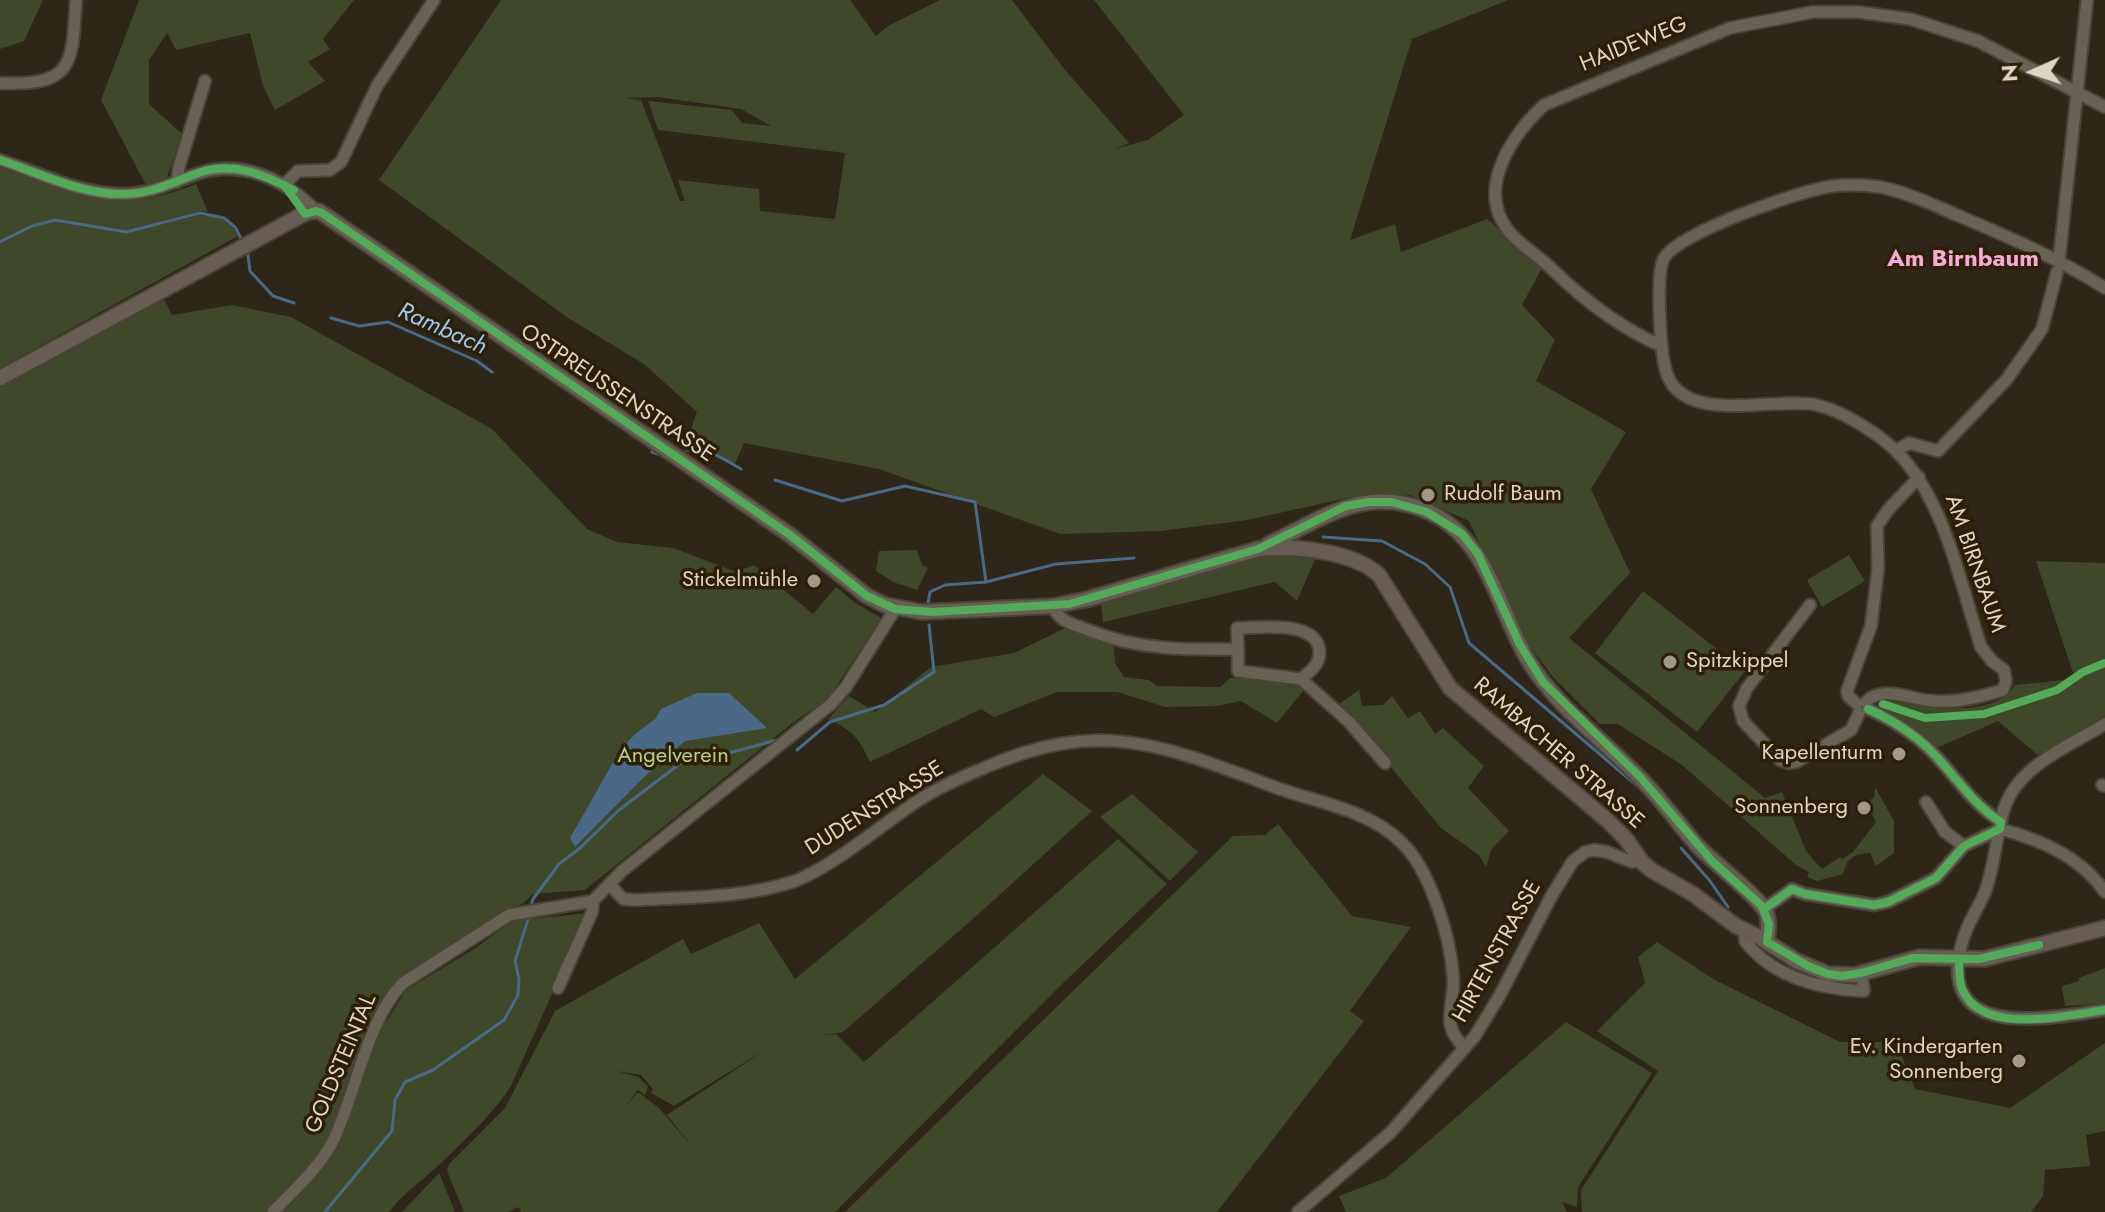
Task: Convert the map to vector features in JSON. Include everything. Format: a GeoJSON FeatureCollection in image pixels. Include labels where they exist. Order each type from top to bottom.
{"type":"FeatureCollection","features":[{"type":"Feature","properties":{"kind":"main road"},"geometry":{"type":"LineString","coordinates":[[0,378],[310,212]]}},
{"type":"Feature","properties":{"kind":"main road","name":"OSTPREUSSENSTRASSE"},"geometry":{"type":"LineString","coordinates":[[310,212],[786,532],[867,596],[895,609]]}},
{"type":"Feature","properties":{"kind":"main road"},"geometry":{"type":"LineString","coordinates":[[1258,549],[1346,506],[1380,501],[1416,507],[1462,534],[1478,554],[1520,645],[1543,682],[1652,791],[1712,861],[1764,909],[1769,924],[1767,942]]}},
{"type":"Feature","properties":{"kind":"main road"},"geometry":{"type":"LineString","coordinates":[[1306,526],[1305,538],[1310,549]]}},
{"type":"Feature","properties":{"kind":"main road","name":"RAMBACHER STRASSE"},"geometry":{"type":"LineString","coordinates":[[895,609],[933,612],[1053,606],[1088,599],[1258,549],[1310,549],[1362,564],[1379,575],[1450,688],[1607,820],[1626,839],[1640,860],[1745,931],[1821,972],[1842,976],[1913,958],[1984,959],[2105,928]]}},
{"type":"Feature","properties":{"kind":"street"},"geometry":{"type":"LineString","coordinates":[[0,83],[37,83],[63,69],[73,49],[76,0]]}},
{"type":"Feature","properties":{"kind":"street"},"geometry":{"type":"LineString","coordinates":[[284,185],[298,171],[330,170],[341,162],[377,86],[434,0]]}},
{"type":"Feature","properties":{"kind":"street"},"geometry":{"type":"LineString","coordinates":[[1896,451],[1909,443],[1938,451],[2005,381],[2042,329],[2058,266],[2087,0]]}},
{"type":"Feature","properties":{"kind":"street","name":"HAIDEWEG"},"geometry":{"type":"LineString","coordinates":[[1662,346],[1635,334],[1587,303],[1507,229],[1497,208],[1500,167],[1510,144],[1526,121],[1544,105],[1730,28],[1813,12],[1858,12],[1910,19],[1978,41],[2105,107]]}},
{"type":"Feature","properties":{"kind":"street"},"geometry":{"type":"LineString","coordinates":[[177,182],[205,81]]}},
{"type":"Feature","properties":{"kind":"street","name":"OSTPREUSSENSTRASSE"},"geometry":{"type":"LineString","coordinates":[[0,160],[101,192],[137,193],[202,172],[230,169],[258,173],[301,195],[310,212]]}},
{"type":"Feature","properties":{"kind":"street","name":"AM BIRNBAUM"},"geometry":{"type":"LineString","coordinates":[[1863,707],[1871,697],[1881,694],[1932,701],[1965,700],[2003,690],[2006,681],[2004,670],[1981,647],[1934,503],[1919,477],[1896,451],[1851,418],[1816,405],[1797,402],[1705,405],[1688,399],[1677,390],[1667,376],[1662,346],[1660,280],[1663,260],[1672,247],[1700,232],[1814,189],[1843,185],[1881,187],[1930,203],[2105,288]]}},
{"type":"Feature","properties":{"kind":"street"},"geometry":{"type":"LineString","coordinates":[[1919,477],[1877,526],[1878,569],[1871,626],[1847,691],[1848,696],[1863,707],[1895,720],[1907,730],[2001,826],[2071,859],[2093,875],[2105,892]]}},
{"type":"Feature","properties":{"kind":"street"},"geometry":{"type":"LineString","coordinates":[[1810,605],[1747,688],[1739,706],[1743,721],[1780,760],[1793,763],[1851,730],[1863,707]]}},
{"type":"Feature","properties":{"kind":"street"},"geometry":{"type":"LineString","coordinates":[[1053,606],[1063,620],[1117,642],[1195,650],[1238,649]]}},
{"type":"Feature","properties":{"kind":"street"},"geometry":{"type":"LineString","coordinates":[[558,988],[592,912],[593,901],[609,884],[830,705],[846,687],[895,609]]}},
{"type":"Feature","properties":{"kind":"street"},"geometry":{"type":"LineString","coordinates":[[1301,679],[1315,666],[1319,655],[1315,640],[1303,630],[1237,628],[1238,671],[1301,679],[1339,713],[1385,763]]}},
{"type":"Feature","properties":{"kind":"street"},"geometry":{"type":"LineString","coordinates":[[2105,724],[2042,762],[2023,777],[2008,799],[1989,879],[1962,940],[1959,959],[1959,978],[1964,992],[1976,1008],[1988,1015],[2042,1019],[2105,1010]]}},
{"type":"Feature","properties":{"kind":"street","name":"DUDENSTRASSE"},"geometry":{"type":"LineString","coordinates":[[609,884],[623,899],[637,900],[748,893],[795,881],[824,865],[922,797],[1003,760],[1073,740],[1108,739],[1181,752],[1367,819],[1389,831],[1411,852],[1430,890],[1450,952],[1453,987],[1449,1026],[1454,1038],[1465,1048]]}},
{"type":"Feature","properties":{"kind":"street"},"geometry":{"type":"LineString","coordinates":[[1926,802],[1945,832],[1964,846]]}},
{"type":"Feature","properties":{"kind":"street"},"geometry":{"type":"LineString","coordinates":[[1764,909],[1792,889],[1805,894],[1874,905],[1888,902],[1936,878],[1964,846],[2001,826]]}},
{"type":"Feature","properties":{"kind":"street","name":"HIRTENSTRASSE"},"geometry":{"type":"LineString","coordinates":[[1298,1212],[1391,1132],[1465,1048],[1500,995],[1573,861],[1585,852],[1594,850],[1632,862],[1640,860]]}},
{"type":"Feature","properties":{"kind":"street","name":"GOLDSTEINTAL"},"geometry":{"type":"LineString","coordinates":[[273,1212],[308,1176],[332,1145],[380,1019],[397,989],[413,975],[498,921],[522,911],[593,901]]}},
{"type":"Feature","properties":{"kind":"street"},"geometry":{"type":"LineString","coordinates":[[1745,931],[1745,941],[1758,955],[1802,980],[1828,988],[1864,991],[1861,973]]}},
{"type":"Feature","properties":{"kind":"green space"},"geometry":{"type":"Polygon","coordinates":[[[0,0],[43,0],[24,41],[0,49],[0,0]]]}},
{"type":"Feature","properties":{"kind":"green space"},"geometry":{"type":"Polygon","coordinates":[[[139,0],[354,0],[323,39],[330,49],[308,62],[325,81],[275,110],[263,86],[250,33],[176,50],[167,33],[149,60],[149,104],[182,134],[166,180],[146,185],[101,100],[139,0]]]}},
{"type":"Feature","properties":{"kind":"green space"},"geometry":{"type":"Polygon","coordinates":[[[501,0],[850,0],[876,36],[888,26],[940,0],[1012,0],[1065,70],[1129,143],[1115,149],[1148,140],[1184,115],[1094,0],[1508,0],[1412,39],[1350,240],[1395,224],[1401,252],[1487,219],[1542,268],[1522,305],[1555,340],[1536,381],[1626,432],[1591,489],[1630,573],[1569,638],[1765,798],[1782,792],[1806,851],[1822,869],[1853,852],[1876,822],[1867,804],[1874,797],[1875,787],[1894,821],[1894,853],[1876,866],[1870,853],[1860,854],[1849,861],[1843,874],[1817,881],[1807,877],[1809,872],[1796,865],[1682,765],[1618,724],[1600,724],[1552,676],[1524,638],[1469,521],[1410,495],[1385,493],[1365,494],[1248,520],[1160,531],[1060,534],[879,469],[744,443],[734,466],[703,451],[683,452],[697,412],[644,364],[568,318],[379,180],[501,0]],[[658,97],[626,98],[641,100],[680,201],[685,201],[678,180],[759,189],[760,211],[835,219],[845,153],[658,130],[648,101],[732,110],[742,123],[771,126],[741,109],[658,97]]]}},
{"type":"Feature","properties":{"kind":"green space"},"geometry":{"type":"Polygon","coordinates":[[[0,167],[73,193],[103,200],[157,197],[196,184],[208,212],[200,211],[126,231],[55,220],[32,225],[0,242],[0,167]]]}},
{"type":"Feature","properties":{"kind":"green space"},"geometry":{"type":"Polygon","coordinates":[[[200,215],[222,220],[238,236],[0,368],[0,244],[33,226],[56,221],[126,233],[200,215]]]}},
{"type":"Feature","properties":{"kind":"green space","name":"Angelverein"},"geometry":{"type":"Polygon","coordinates":[[[163,297],[172,315],[232,305],[291,317],[492,429],[587,529],[617,542],[673,548],[736,572],[754,565],[813,614],[836,587],[881,618],[828,699],[795,721],[585,890],[532,894],[519,905],[431,957],[396,984],[331,1137],[305,1172],[268,1212],[0,1212],[0,387],[163,297]]]}},
{"type":"Feature","properties":{"kind":"green space"},"geometry":{"type":"Polygon","coordinates":[[[917,550],[922,565],[928,568],[917,590],[893,582],[876,571],[879,551],[917,550]]]}},
{"type":"Feature","properties":{"kind":"green space"},"geometry":{"type":"Polygon","coordinates":[[[1272,552],[1315,559],[1297,601],[1275,582],[1103,622],[1101,604],[1245,557],[1272,552]]]}},
{"type":"Feature","properties":{"kind":"green space"},"geometry":{"type":"Polygon","coordinates":[[[1849,555],[1865,581],[1822,607],[1807,580],[1849,555]]]}},
{"type":"Feature","properties":{"kind":"green space"},"geometry":{"type":"Polygon","coordinates":[[[2036,561],[2105,563],[2105,716],[2040,757],[1998,721],[1932,750],[1876,708],[1879,699],[1932,707],[1972,707],[2004,697],[2015,685],[2075,679],[2036,561]]]}},
{"type":"Feature","properties":{"kind":"green space","name":"Spitzkippel"},"geometry":{"type":"Polygon","coordinates":[[[1643,591],[1745,671],[1697,732],[1595,653],[1643,591]]]}},
{"type":"Feature","properties":{"kind":"green space"},"geometry":{"type":"Polygon","coordinates":[[[1065,628],[1114,646],[1115,663],[1124,677],[1149,680],[1157,686],[1220,687],[1230,678],[1259,678],[1288,681],[1304,690],[1277,723],[1241,701],[1217,706],[1165,707],[1117,692],[1057,692],[994,717],[981,709],[870,762],[854,736],[828,719],[849,696],[875,712],[931,667],[1014,653],[1065,628]]]}},
{"type":"Feature","properties":{"kind":"green space"},"geometry":{"type":"Polygon","coordinates":[[[1359,690],[1362,706],[1383,705],[1392,696],[1408,718],[1420,711],[1435,734],[1443,728],[1484,766],[1468,788],[1509,831],[1491,850],[1486,867],[1479,855],[1441,828],[1339,704],[1359,690]]]}},
{"type":"Feature","properties":{"kind":"green space"},"geometry":{"type":"Polygon","coordinates":[[[1043,774],[1092,811],[843,1032],[818,1036],[836,1034],[864,1062],[1118,839],[1167,884],[1059,987],[835,1212],[521,1212],[518,1207],[508,1212],[464,1212],[447,1171],[449,1164],[505,1108],[555,1011],[683,939],[691,954],[759,923],[795,979],[1043,774]],[[765,1050],[674,1106],[651,1093],[653,1089],[641,1075],[617,1071],[638,1077],[648,1086],[645,1095],[638,1090],[625,1107],[638,1092],[659,1108],[694,1149],[667,1115],[765,1050]]]}},
{"type":"Feature","properties":{"kind":"green space"},"geometry":{"type":"Polygon","coordinates":[[[1132,794],[1198,852],[1170,881],[1100,817],[1132,794]]]}},
{"type":"Feature","properties":{"kind":"green space"},"geometry":{"type":"Polygon","coordinates":[[[1278,824],[1352,916],[1411,927],[1350,1011],[1364,1021],[1217,1212],[845,1212],[1233,836],[1265,835],[1278,824]]]}},
{"type":"Feature","properties":{"kind":"green space"},"geometry":{"type":"Polygon","coordinates":[[[588,913],[511,1086],[458,1147],[389,1212],[284,1212],[325,1167],[342,1137],[365,1067],[383,1027],[406,990],[474,949],[512,921],[526,919],[515,963],[529,919],[588,913]]]}},
{"type":"Feature","properties":{"kind":"green space"},"geometry":{"type":"Polygon","coordinates":[[[1657,942],[1715,980],[1840,1042],[1896,1042],[1915,1089],[2010,1108],[2105,1043],[2105,1131],[2086,1135],[2090,1166],[2045,1170],[2043,1196],[2031,1212],[1582,1212],[1581,1190],[1658,1071],[1597,1031],[1645,983],[1638,957],[1657,942]]]}},
{"type":"Feature","properties":{"kind":"green space"},"geometry":{"type":"Polygon","coordinates":[[[2105,968],[2105,1003],[2065,1006],[2062,986],[2105,968]]]}},
{"type":"Feature","properties":{"kind":"green space"},"geometry":{"type":"Polygon","coordinates":[[[1566,1022],[1652,1073],[1578,1187],[1577,1207],[1562,1202],[1567,1212],[1346,1212],[1339,1196],[1386,1178],[1566,1022]]]}},
{"type":"Feature","properties":{"kind":"green space"},"geometry":{"type":"Polygon","coordinates":[[[439,1173],[455,1212],[402,1212],[439,1173]]]}},
{"type":"Feature","properties":{"kind":"water"},"geometry":{"type":"Polygon","coordinates":[[[697,693],[729,693],[767,728],[685,741],[641,780],[575,847],[570,838],[619,752],[635,734],[655,719],[661,709],[697,693]]]}},
{"type":"Feature","properties":{"kind":"waterway","name":"Rambach"},"geometry":{"type":"LineString","coordinates":[[0,242],[32,226],[55,220],[126,232],[200,213],[224,218],[235,227],[243,242]]}},
{"type":"Feature","properties":{"kind":"waterway","name":"Rambach"},"geometry":{"type":"LineString","coordinates":[[247,248],[250,271],[273,296],[294,303]]}},
{"type":"Feature","properties":{"kind":"waterway","name":"Rambach"},"geometry":{"type":"LineString","coordinates":[[331,318],[359,326],[388,322],[477,361],[492,372]]}},
{"type":"Feature","properties":{"kind":"waterway","name":"Rambach"},"geometry":{"type":"LineString","coordinates":[[689,451],[709,452],[741,469]]}},
{"type":"Feature","properties":{"kind":"waterway","name":"Rambach"},"geometry":{"type":"LineString","coordinates":[[652,452],[658,454]]}},
{"type":"Feature","properties":{"kind":"waterway","name":"Rambach"},"geometry":{"type":"LineString","coordinates":[[775,480],[842,501],[905,486],[975,502],[986,582]]}},
{"type":"Feature","properties":{"kind":"waterway","name":"Rambach"},"geometry":{"type":"LineString","coordinates":[[1323,537],[1382,541],[1425,564],[1450,587],[1469,643],[1642,790]]}},
{"type":"Feature","properties":{"kind":"waterway","name":"Rambach"},"geometry":{"type":"LineString","coordinates":[[928,603],[930,592],[945,585],[986,582],[1056,564],[1134,558]]}},
{"type":"Feature","properties":{"kind":"waterway"},"geometry":{"type":"LineString","coordinates":[[797,750],[830,722],[884,705],[934,672],[929,625]]}},
{"type":"Feature","properties":{"kind":"waterway"},"geometry":{"type":"LineString","coordinates":[[530,909],[533,899],[559,864],[619,810],[690,756],[718,756],[777,740]]}},
{"type":"Feature","properties":{"kind":"waterway","name":"Rambach"},"geometry":{"type":"LineString","coordinates":[[1681,848],[1728,907]]}},
{"type":"Feature","properties":{"kind":"waterway"},"geometry":{"type":"LineString","coordinates":[[325,1212],[392,1131],[395,1100],[405,1082],[433,1070],[504,1020],[518,995],[519,979],[515,961],[529,916]]}},
{"type":"Feature","properties":{"kind":"cycle path"},"geometry":{"type":"LineString","coordinates":[[0,160],[77,187],[108,193],[144,192],[201,172],[226,168],[261,175],[294,190]]}},
{"type":"Feature","properties":{"kind":"cycle path"},"geometry":{"type":"LineString","coordinates":[[284,185],[305,214],[322,213],[790,535],[867,596],[895,609],[933,612],[1069,604],[1258,549],[1346,506],[1392,502],[1427,512],[1462,534],[1478,554],[1520,645],[1543,682],[1640,777],[1712,861],[1762,906],[1769,924],[1767,942],[1808,966],[1842,976],[1913,958],[1979,959],[2039,945]]}},
{"type":"Feature","properties":{"kind":"cycle path"},"geometry":{"type":"LineString","coordinates":[[1883,704],[1925,718],[1984,714],[2057,690],[2083,672],[2105,663]]}},
{"type":"Feature","properties":{"kind":"cycle path"},"geometry":{"type":"LineString","coordinates":[[1764,909],[1792,889],[1805,894],[1874,905],[1888,902],[1936,878],[1964,846],[2000,829],[2001,822],[1972,798],[1924,744],[1868,709]]}},
{"type":"Feature","properties":{"kind":"cycle path"},"geometry":{"type":"LineString","coordinates":[[1959,959],[1962,989],[1972,1004],[1987,1013],[2026,1019],[2105,1010]]}},
{"type":"Feature","properties":{"kind":"place","name":"Rudolf Baum"},"geometry":{"type":"Point","coordinates":[1428,495]}},
{"type":"Feature","properties":{"kind":"place","name":"Stickelmühle"},"geometry":{"type":"Point","coordinates":[814,581]}},
{"type":"Feature","properties":{"kind":"place","name":"Spitzkippel"},"geometry":{"type":"Point","coordinates":[1670,662]}},
{"type":"Feature","properties":{"kind":"place","name":"Kapellenturm"},"geometry":{"type":"Point","coordinates":[1899,754]}},
{"type":"Feature","properties":{"kind":"place","name":"Sonnenberg"},"geometry":{"type":"Point","coordinates":[1864,808]}},
{"type":"Feature","properties":{"kind":"place","name":"Ev. Kindergarten Sonnenberg"},"geometry":{"type":"Point","coordinates":[2019,1061]}},
{"type":"Feature","properties":{"kind":"district","name":"Am Birnbaum"},"geometry":{"type":"Point","coordinates":[1963,260]}}]}
